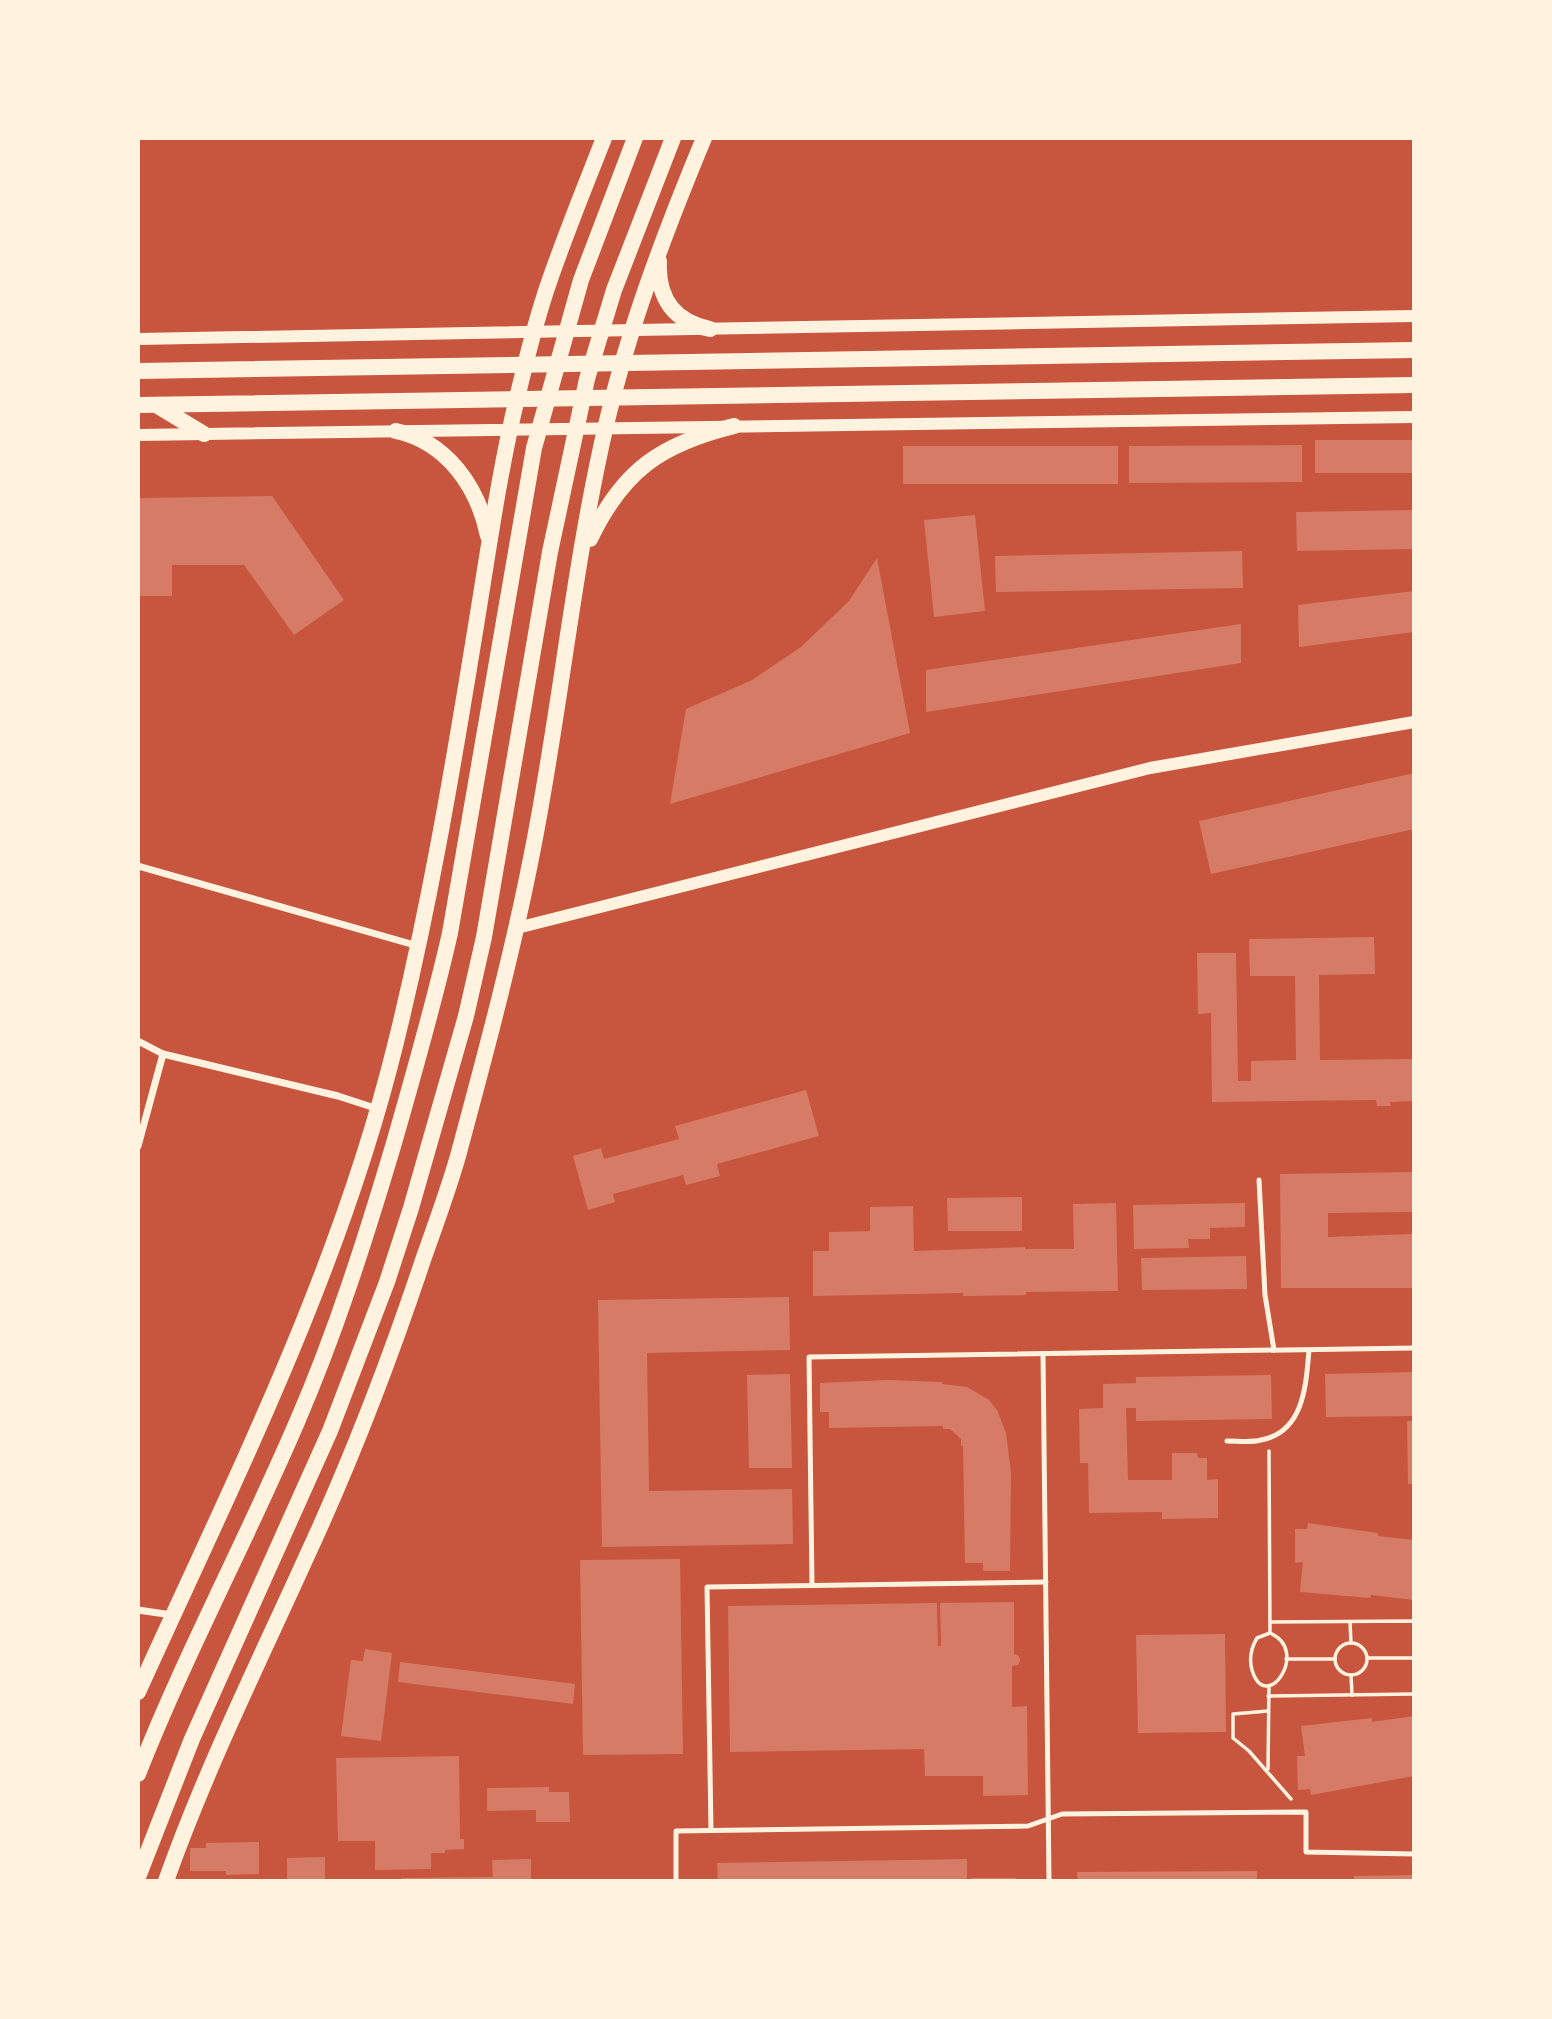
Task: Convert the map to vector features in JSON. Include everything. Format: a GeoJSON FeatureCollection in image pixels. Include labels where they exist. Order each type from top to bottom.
{"type":"FeatureCollection","features":[{"type":"Feature","properties":{"kind":"main road"},"geometry":{"type":"LineString","coordinates":[[138,1692],[226,1504],[304,1323],[332,1251],[379,1109],[419,946],[440,844],[510,430],[534,332],[554,269],[604,138]]}},
{"type":"Feature","properties":{"kind":"main road"},"geometry":{"type":"LineString","coordinates":[[138,1774],[298,1420],[352,1277],[377,1199],[432,1010],[450,933],[534,448],[581,280],[635,138]]}},
{"type":"Feature","properties":{"kind":"main road"},"geometry":{"type":"LineString","coordinates":[[138,1877],[202,1716],[330,1431],[407,1220],[440,1110],[484,937],[550,552],[584,391],[614,290],[673,138]]}},
{"type":"Feature","properties":{"kind":"main road"},"geometry":{"type":"LineString","coordinates":[[166,1881],[206,1778],[354,1446],[390,1354],[456,1163],[517,928],[535,838],[605,428],[631,330],[704,138]]}},
{"type":"Feature","properties":{"kind":"main road"},"geometry":{"type":"LineString","coordinates":[[659,252],[660,282],[669,304],[683,321],[710,329]]}},
{"type":"Feature","properties":{"kind":"main road"},"geometry":{"type":"LineString","coordinates":[[138,371],[1414,350]]}},
{"type":"Feature","properties":{"kind":"main road"},"geometry":{"type":"LineString","coordinates":[[138,405],[1414,385]]}},
{"type":"Feature","properties":{"kind":"main road"},"geometry":{"type":"LineString","coordinates":[[156,405],[204,434]]}},
{"type":"Feature","properties":{"kind":"main road"},"geometry":{"type":"LineString","coordinates":[[581,557],[608,504],[622,484],[639,469],[657,455],[679,444],[734,426]]}},
{"type":"Feature","properties":{"kind":"main road"},"geometry":{"type":"LineString","coordinates":[[396,431],[426,440],[452,464],[478,501],[489,543]]}},
{"type":"Feature","properties":{"kind":"street"},"geometry":{"type":"LineString","coordinates":[[138,338],[1414,316]]}},
{"type":"Feature","properties":{"kind":"street"},"geometry":{"type":"LineString","coordinates":[[138,435],[1414,417]]}},
{"type":"Feature","properties":{"kind":"street"},"geometry":{"type":"LineString","coordinates":[[517,928],[1150,768],[1414,722]]}},
{"type":"Feature","properties":{"kind":"street"},"geometry":{"type":"LineString","coordinates":[[138,866],[419,946]]}},
{"type":"Feature","properties":{"kind":"street"},"geometry":{"type":"LineString","coordinates":[[138,1041],[163,1054],[338,1096],[379,1109]]}},
{"type":"Feature","properties":{"kind":"street"},"geometry":{"type":"LineString","coordinates":[[138,1146],[163,1054]]}},
{"type":"Feature","properties":{"kind":"street"},"geometry":{"type":"LineString","coordinates":[[138,1610],[173,1615]]}},
{"type":"Feature","properties":{"kind":"lane"},"geometry":{"type":"LineString","coordinates":[[1259,1180],[1265,1295],[1274,1350]]}},
{"type":"Feature","properties":{"kind":"lane"},"geometry":{"type":"LineString","coordinates":[[812,1585],[809,1357],[1414,1348]]}},
{"type":"Feature","properties":{"kind":"lane"},"geometry":{"type":"LineString","coordinates":[[1227,1441],[1259,1441],[1269,1438],[1290,1424],[1298,1411],[1306,1386],[1309,1350]]}},
{"type":"Feature","properties":{"kind":"lane"},"geometry":{"type":"LineString","coordinates":[[1043,1354],[1049,1881]]}},
{"type":"Feature","properties":{"kind":"lane"},"geometry":{"type":"LineString","coordinates":[[711,1830],[707,1587],[1046,1582]]}},
{"type":"Feature","properties":{"kind":"lane"},"geometry":{"type":"LineString","coordinates":[[676,1881],[676,1831],[1028,1826],[1062,1814],[1306,1812],[1306,1852],[1414,1854]]}},
{"type":"Feature","properties":{"kind":"path"},"geometry":{"type":"LineString","coordinates":[[1269,1438],[1270,1633]]}},
{"type":"Feature","properties":{"kind":"path"},"geometry":{"type":"LineString","coordinates":[[1272,1622],[1413,1620],[1414,1636]]}},
{"type":"Feature","properties":{"kind":"path"},"geometry":{"type":"LineString","coordinates":[[1350,1622],[1351,1643]]}},
{"type":"Feature","properties":{"kind":"path"},"geometry":{"type":"LineString","coordinates":[[1270,1633],[1281,1642],[1286,1659],[1282,1677],[1276,1684],[1269,1686],[1258,1681],[1252,1669],[1251,1650],[1257,1639],[1270,1633]]}},
{"type":"Feature","properties":{"kind":"path"},"geometry":{"type":"LineString","coordinates":[[1351,1643],[1363,1648],[1368,1658],[1364,1669],[1351,1675],[1339,1669],[1335,1659],[1338,1648],[1351,1643]]}},
{"type":"Feature","properties":{"kind":"path"},"geometry":{"type":"LineString","coordinates":[[1368,1658],[1414,1658]]}},
{"type":"Feature","properties":{"kind":"path"},"geometry":{"type":"LineString","coordinates":[[1286,1659],[1335,1659]]}},
{"type":"Feature","properties":{"kind":"path"},"geometry":{"type":"LineString","coordinates":[[1351,1675],[1352,1695]]}},
{"type":"Feature","properties":{"kind":"path"},"geometry":{"type":"LineString","coordinates":[[1268,1772],[1269,1686]]}},
{"type":"Feature","properties":{"kind":"path"},"geometry":{"type":"LineString","coordinates":[[1268,1696],[1414,1694]]}},
{"type":"Feature","properties":{"kind":"path"},"geometry":{"type":"LineString","coordinates":[[1268,1711],[1233,1714],[1233,1738],[1268,1772],[1287,1796],[1306,1812]]}},
{"type":"Feature","properties":{"kind":"building"},"geometry":{"type":"Polygon","coordinates":[[[1315,440],[1414,440],[1414,473],[1315,473],[1315,440]]]}},
{"type":"Feature","properties":{"kind":"building"},"geometry":{"type":"Polygon","coordinates":[[[1302,445],[1302,482],[1129,483],[1129,446],[1302,445]]]}},
{"type":"Feature","properties":{"kind":"building"},"geometry":{"type":"Polygon","coordinates":[[[903,446],[1118,446],[1118,484],[903,484],[903,446]]]}},
{"type":"Feature","properties":{"kind":"building"},"geometry":{"type":"Polygon","coordinates":[[[272,496],[344,600],[294,635],[244,565],[172,565],[172,596],[138,596],[138,498],[272,496]]]}},
{"type":"Feature","properties":{"kind":"building"},"geometry":{"type":"Polygon","coordinates":[[[1414,510],[1414,549],[1297,551],[1296,512],[1414,510]]]}},
{"type":"Feature","properties":{"kind":"building"},"geometry":{"type":"Polygon","coordinates":[[[975,515],[985,611],[934,617],[924,520],[975,515]]]}},
{"type":"Feature","properties":{"kind":"building"},"geometry":{"type":"Polygon","coordinates":[[[1242,551],[1243,588],[996,592],[995,556],[1242,551]]]}},
{"type":"Feature","properties":{"kind":"building"},"geometry":{"type":"Polygon","coordinates":[[[877,558],[910,733],[670,804],[686,709],[752,680],[801,647],[849,601],[877,558]]]}},
{"type":"Feature","properties":{"kind":"building"},"geometry":{"type":"Polygon","coordinates":[[[1414,591],[1414,632],[1299,647],[1298,605],[1414,591]]]}},
{"type":"Feature","properties":{"kind":"building"},"geometry":{"type":"Polygon","coordinates":[[[1241,624],[1241,663],[926,712],[926,670],[1241,624]]]}},
{"type":"Feature","properties":{"kind":"building"},"geometry":{"type":"Polygon","coordinates":[[[1414,773],[1414,829],[1211,874],[1199,821],[1414,773]]]}},
{"type":"Feature","properties":{"kind":"building"},"geometry":{"type":"Polygon","coordinates":[[[1374,937],[1375,974],[1319,975],[1320,1060],[1414,1059],[1414,1101],[1390,1102],[1391,1106],[1377,1106],[1376,1100],[1212,1102],[1211,1013],[1198,1014],[1197,953],[1236,953],[1238,1081],[1251,1081],[1251,1061],[1296,1060],[1295,976],[1250,976],[1249,939],[1374,937]]]}},
{"type":"Feature","properties":{"kind":"building"},"geometry":{"type":"Polygon","coordinates":[[[806,1090],[819,1136],[717,1164],[720,1176],[686,1185],[683,1175],[613,1194],[615,1202],[588,1210],[573,1156],[601,1148],[604,1159],[679,1139],[675,1126],[806,1090]]]}},
{"type":"Feature","properties":{"kind":"building"},"geometry":{"type":"Polygon","coordinates":[[[1414,1172],[1414,1212],[1328,1213],[1328,1237],[1414,1234],[1414,1288],[1281,1288],[1280,1174],[1414,1172]]]}},
{"type":"Feature","properties":{"kind":"building"},"geometry":{"type":"Polygon","coordinates":[[[1022,1197],[1022,1231],[948,1231],[947,1198],[1022,1197]]]}},
{"type":"Feature","properties":{"kind":"building"},"geometry":{"type":"Polygon","coordinates":[[[1116,1203],[1118,1291],[1026,1292],[1026,1295],[963,1296],[963,1293],[813,1296],[813,1251],[829,1251],[829,1232],[870,1231],[870,1207],[913,1206],[914,1251],[1025,1247],[1074,1249],[1073,1204],[1116,1203]]]}},
{"type":"Feature","properties":{"kind":"building"},"geometry":{"type":"Polygon","coordinates":[[[1245,1203],[1245,1227],[1210,1228],[1210,1239],[1188,1239],[1189,1248],[1134,1249],[1133,1205],[1245,1203]]]}},
{"type":"Feature","properties":{"kind":"building"},"geometry":{"type":"Polygon","coordinates":[[[1246,1256],[1247,1289],[1142,1290],[1141,1258],[1246,1256]]]}},
{"type":"Feature","properties":{"kind":"building"},"geometry":{"type":"Polygon","coordinates":[[[789,1297],[790,1350],[647,1353],[649,1491],[792,1489],[793,1544],[602,1547],[598,1300],[789,1297]]]}},
{"type":"Feature","properties":{"kind":"building"},"geometry":{"type":"Polygon","coordinates":[[[1414,1372],[1414,1416],[1326,1417],[1325,1374],[1414,1372]]]}},
{"type":"Feature","properties":{"kind":"building"},"geometry":{"type":"Polygon","coordinates":[[[790,1374],[792,1468],[749,1468],[747,1375],[790,1374]]]}},
{"type":"Feature","properties":{"kind":"building"},"geometry":{"type":"Polygon","coordinates":[[[1271,1375],[1272,1419],[1136,1421],[1136,1408],[1126,1408],[1128,1480],[1172,1480],[1172,1453],[1197,1453],[1198,1458],[1207,1458],[1207,1480],[1218,1479],[1218,1518],[1162,1519],[1162,1512],[1089,1513],[1088,1463],[1080,1463],[1079,1409],[1103,1408],[1103,1384],[1136,1383],[1136,1377],[1271,1375]]]}},
{"type":"Feature","properties":{"kind":"building"},"geometry":{"type":"Polygon","coordinates":[[[887,1380],[942,1382],[967,1387],[989,1400],[997,1410],[1006,1433],[1011,1473],[1010,1571],[983,1571],[983,1563],[965,1563],[963,1446],[961,1439],[950,1429],[943,1429],[943,1426],[829,1428],[829,1412],[820,1412],[820,1383],[887,1380]]]}},
{"type":"Feature","properties":{"kind":"building"},"geometry":{"type":"Polygon","coordinates":[[[1407,1421],[1414,1421],[1414,1484],[1408,1484],[1407,1421]]]}},
{"type":"Feature","properties":{"kind":"building"},"geometry":{"type":"Polygon","coordinates":[[[1308,1523],[1414,1540],[1414,1600],[1300,1592],[1303,1562],[1295,1563],[1295,1529],[1307,1529],[1308,1523]]]}},
{"type":"Feature","properties":{"kind":"building"},"geometry":{"type":"Polygon","coordinates":[[[680,1559],[683,1754],[583,1755],[580,1560],[680,1559]]]}},
{"type":"Feature","properties":{"kind":"building"},"geometry":{"type":"Polygon","coordinates":[[[1014,1602],[1014,1654],[1019,1656],[1020,1661],[1018,1665],[1012,1666],[1012,1707],[1027,1706],[1028,1795],[983,1796],[983,1776],[925,1776],[924,1749],[730,1752],[728,1606],[937,1603],[938,1646],[941,1646],[940,1603],[1014,1602]]]}},
{"type":"Feature","properties":{"kind":"building"},"geometry":{"type":"Polygon","coordinates":[[[1225,1634],[1226,1732],[1138,1733],[1136,1635],[1225,1634]]]}},
{"type":"Feature","properties":{"kind":"building"},"geometry":{"type":"Polygon","coordinates":[[[365,1649],[392,1653],[381,1741],[341,1736],[351,1660],[363,1661],[365,1649]]]}},
{"type":"Feature","properties":{"kind":"building"},"geometry":{"type":"Polygon","coordinates":[[[400,1662],[575,1684],[573,1704],[398,1682],[400,1662]]]}},
{"type":"Feature","properties":{"kind":"building"},"geometry":{"type":"Polygon","coordinates":[[[1414,1716],[1414,1776],[1311,1795],[1310,1789],[1298,1790],[1297,1756],[1305,1756],[1301,1726],[1372,1718],[1372,1722],[1414,1716]]]}},
{"type":"Feature","properties":{"kind":"building"},"geometry":{"type":"Polygon","coordinates":[[[459,1756],[460,1839],[464,1839],[464,1849],[431,1853],[431,1869],[375,1870],[375,1841],[338,1841],[336,1758],[459,1756]]]}},
{"type":"Feature","properties":{"kind":"building"},"geometry":{"type":"Polygon","coordinates":[[[549,1787],[549,1792],[569,1792],[570,1822],[536,1822],[536,1810],[487,1811],[487,1788],[549,1787]]]}},
{"type":"Feature","properties":{"kind":"building"},"geometry":{"type":"Polygon","coordinates":[[[259,1842],[259,1874],[226,1875],[226,1871],[190,1871],[190,1848],[206,1848],[206,1843],[259,1842]]]}},
{"type":"Feature","properties":{"kind":"building"},"geometry":{"type":"Polygon","coordinates":[[[325,1857],[325,1881],[287,1881],[287,1858],[325,1857]]]}},
{"type":"Feature","properties":{"kind":"building"},"geometry":{"type":"Polygon","coordinates":[[[531,1859],[531,1881],[401,1881],[401,1878],[493,1877],[492,1860],[531,1859]]]}},
{"type":"Feature","properties":{"kind":"building"},"geometry":{"type":"Polygon","coordinates":[[[967,1859],[967,1881],[718,1881],[717,1863],[967,1859]]]}},
{"type":"Feature","properties":{"kind":"building"},"geometry":{"type":"Polygon","coordinates":[[[1257,1871],[1257,1881],[1078,1881],[1077,1872],[1257,1871]]]}},
{"type":"Feature","properties":{"kind":"building"},"geometry":{"type":"Polygon","coordinates":[[[1414,1875],[1414,1881],[1354,1881],[1354,1876],[1414,1875]]]}},
{"type":"Feature","properties":{"kind":"building"},"geometry":{"type":"Polygon","coordinates":[[[971,1878],[1016,1878],[1016,1881],[971,1881],[971,1878]]]}}]}
